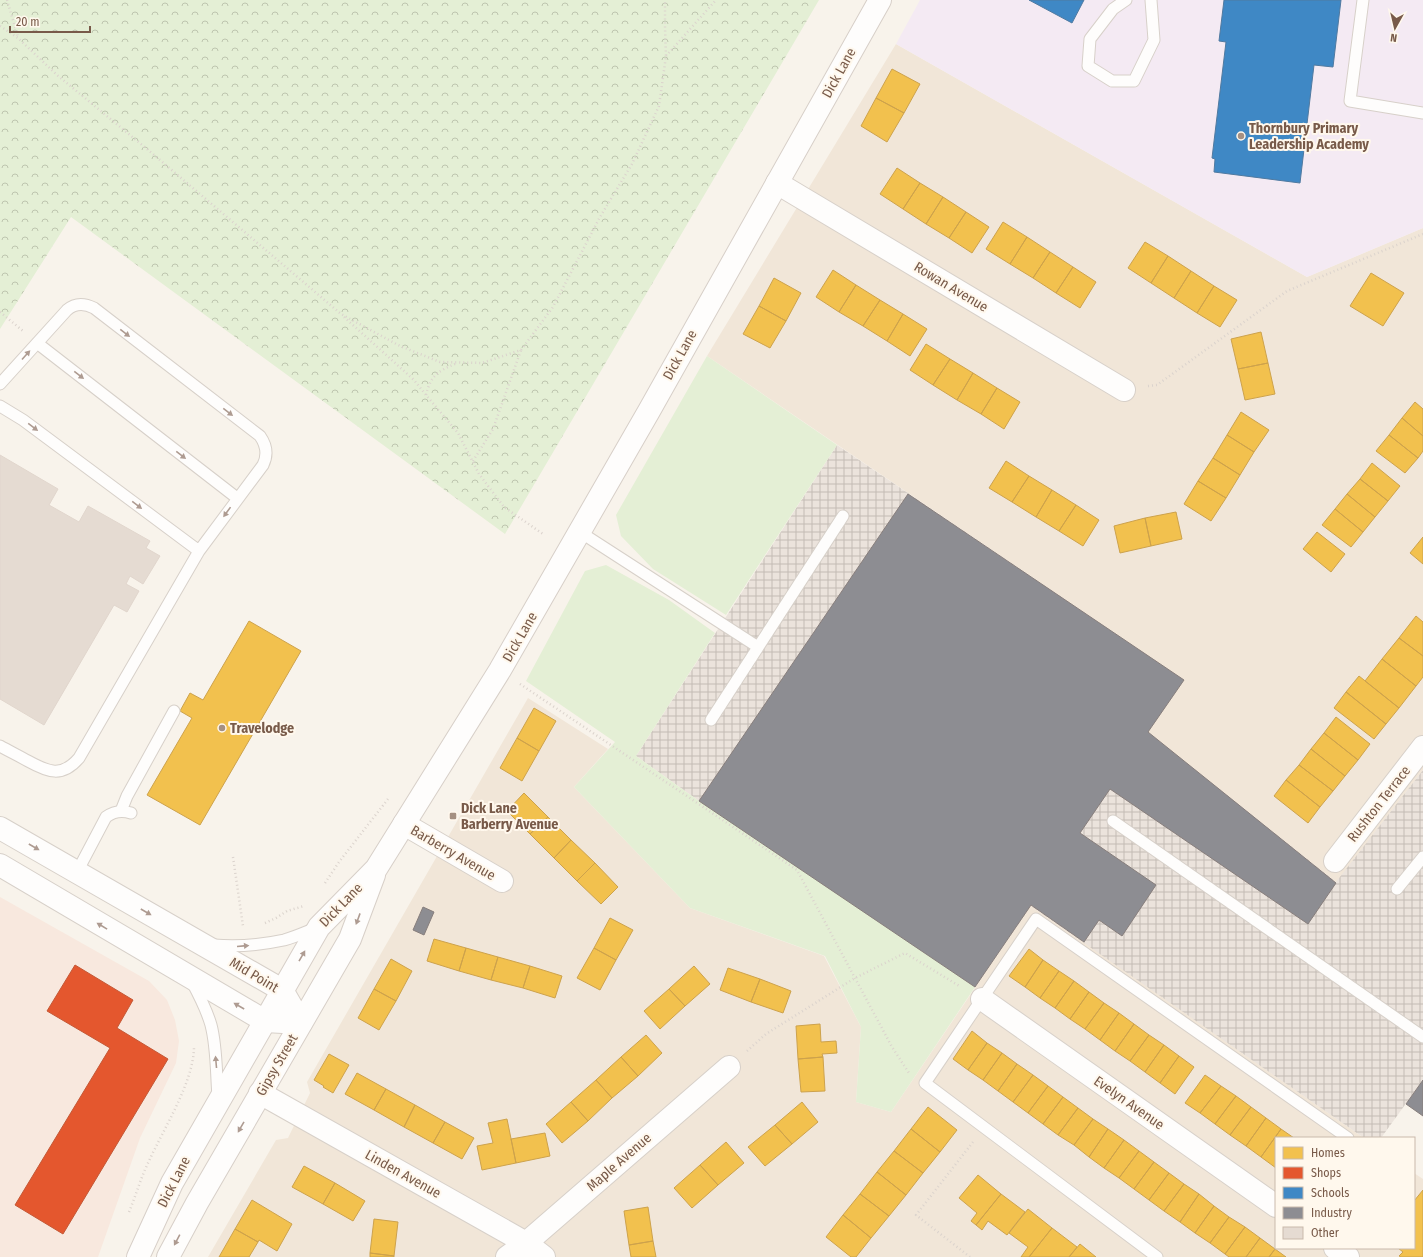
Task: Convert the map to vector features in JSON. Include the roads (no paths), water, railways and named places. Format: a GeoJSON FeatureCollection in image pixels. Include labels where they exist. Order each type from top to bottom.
{"type":"FeatureCollection","features":[{"type":"Feature","properties":{"kind":"street","name":"Dick Lane"},"geometry":{"type":"LineString","coordinates":[[138,1257],[172,1183],[319,927],[376,869],[500,670],[580,532],[880,0]]}},
{"type":"Feature","properties":{"kind":"street","name":"Rowan Avenue"},"geometry":{"type":"LineString","coordinates":[[777,183],[1124,390]]}},
{"type":"Feature","properties":{"kind":"street","name":"Rushton Terrace"},"geometry":{"type":"LineString","coordinates":[[1335,861],[1423,747]]}},
{"type":"Feature","properties":{"kind":"street","name":"Barberry Avenue"},"geometry":{"type":"LineString","coordinates":[[404,824],[502,881]]}},
{"type":"Feature","properties":{"kind":"street","name":"Mid Point"},"geometry":{"type":"LineString","coordinates":[[0,828],[282,990],[301,1023]]}},
{"type":"Feature","properties":{"kind":"street"},"geometry":{"type":"LineString","coordinates":[[0,865],[265,1021],[301,1023]]}},
{"type":"Feature","properties":{"kind":"street","name":"Gipsy Street"},"geometry":{"type":"LineString","coordinates":[[168,1257],[197,1203],[350,939],[376,869]]}},
{"type":"Feature","properties":{"kind":"street","name":"Evelyn Avenue"},"geometry":{"type":"LineString","coordinates":[[982,999],[1275,1205]]}},
{"type":"Feature","properties":{"kind":"street","name":"Maple Avenue"},"geometry":{"type":"LineString","coordinates":[[507,1257],[526,1243],[729,1067]]}},
{"type":"Feature","properties":{"kind":"street","name":"Linden Avenue"},"geometry":{"type":"LineString","coordinates":[[260,1093],[526,1243],[544,1257]]}},
{"type":"Feature","properties":{"kind":"lane"},"geometry":{"type":"LineString","coordinates":[[1126,0],[1113,9],[1090,39],[1088,66],[1112,81],[1134,82],[1154,40],[1151,0]]}},
{"type":"Feature","properties":{"kind":"lane"},"geometry":{"type":"LineString","coordinates":[[1363,0],[1350,101],[1423,113]]}},
{"type":"Feature","properties":{"kind":"lane"},"geometry":{"type":"LineString","coordinates":[[0,384],[70,307],[80,304],[89,306],[248,427],[263,440],[266,450],[263,465],[199,551],[79,758],[74,764],[61,771],[46,771],[0,746]]}},
{"type":"Feature","properties":{"kind":"lane"},"geometry":{"type":"LineString","coordinates":[[37,343],[237,498]]}},
{"type":"Feature","properties":{"kind":"lane"},"geometry":{"type":"LineString","coordinates":[[0,406],[23,420],[199,551]]}},
{"type":"Feature","properties":{"kind":"lane"},"geometry":{"type":"LineString","coordinates":[[711,720],[843,516]]}},
{"type":"Feature","properties":{"kind":"lane"},"geometry":{"type":"LineString","coordinates":[[580,532],[758,647]]}},
{"type":"Feature","properties":{"kind":"lane"},"geometry":{"type":"LineString","coordinates":[[77,872],[106,817],[110,814],[126,812],[128,796],[174,711]]}},
{"type":"Feature","properties":{"kind":"lane"},"geometry":{"type":"LineString","coordinates":[[1113,821],[1423,1037]]}},
{"type":"Feature","properties":{"kind":"lane"},"geometry":{"type":"LineString","coordinates":[[1397,889],[1423,857]]}},
{"type":"Feature","properties":{"kind":"lane"},"geometry":{"type":"LineString","coordinates":[[1157,1257],[925,1083],[1036,919],[1347,1137]]}},
{"type":"Feature","properties":{"kind":"lane"},"geometry":{"type":"LineString","coordinates":[[204,945],[239,947],[261,944],[285,939],[319,927]]}},
{"type":"Feature","properties":{"kind":"lane"},"geometry":{"type":"LineString","coordinates":[[188,976],[197,991],[211,1024],[219,1101]]}},
{"type":"Feature","properties":{"kind":"place","name":"Thornbury Primary Leadership Academy"},"geometry":{"type":"Point","coordinates":[1241,136]}},
{"type":"Feature","properties":{"kind":"place","name":"Travelodge"},"geometry":{"type":"Point","coordinates":[222,728]}},
{"type":"Feature","properties":{"kind":"place","name":"Dick Lane Barberry Avenue"},"geometry":{"type":"Point","coordinates":[453,816]}}]}
